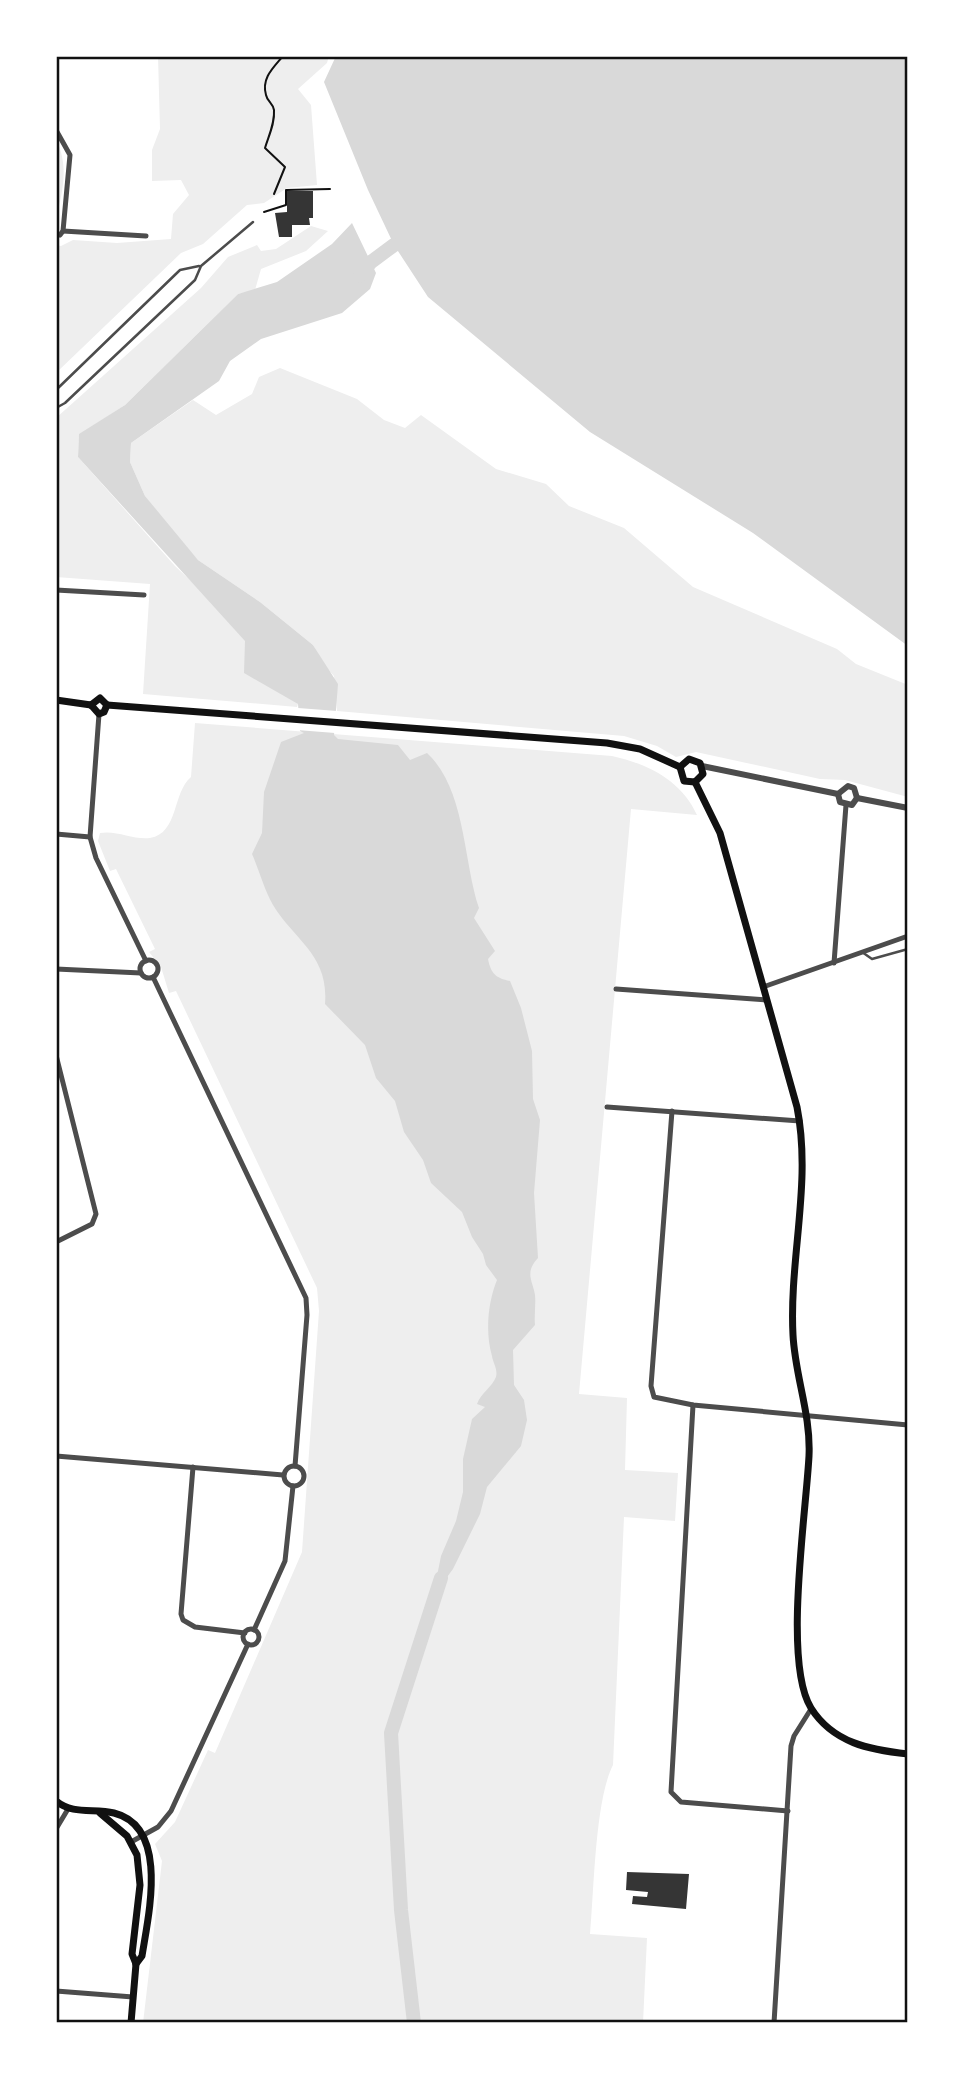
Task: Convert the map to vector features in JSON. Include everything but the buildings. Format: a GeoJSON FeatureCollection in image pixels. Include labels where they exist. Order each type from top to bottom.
{"type":"FeatureCollection","features":[{"type":"Feature","properties":{"kind":"main road"},"geometry":{"type":"LineString","coordinates":[[92,705],[93,700],[100,698],[107,705],[622,745],[652,754],[680,767],[684,781],[695,782]]}},
{"type":"Feature","properties":{"kind":"main road"},"geometry":{"type":"LineString","coordinates":[[56,699],[92,705],[99,714],[107,705]]}},
{"type":"Feature","properties":{"kind":"main road"},"geometry":{"type":"LineString","coordinates":[[680,767],[685,761],[693,759],[702,766],[703,774],[695,782]]}},
{"type":"Feature","properties":{"kind":"main road"},"geometry":{"type":"LineString","coordinates":[[695,782],[720,833],[800,1121],[804,1161],[793,1334],[807,1416],[809,1452],[797,1652],[800,1679],[811,1709],[830,1729],[849,1742],[869,1749],[908,1754]]}},
{"type":"Feature","properties":{"kind":"main road"},"geometry":{"type":"LineString","coordinates":[[56,1801],[68,1809],[111,1812],[121,1816],[142,1837],[150,1859],[152,1885],[142,1956],[136,1964]]}},
{"type":"Feature","properties":{"kind":"main road"},"geometry":{"type":"LineString","coordinates":[[100,1813],[131,1842],[140,1868],[132,1954],[136,1964],[131,2023]]}},
{"type":"Feature","properties":{"kind":"street"},"geometry":{"type":"LineString","coordinates":[[56,130],[70,155],[61,233],[146,236]]}},
{"type":"Feature","properties":{"kind":"street"},"geometry":{"type":"LineString","coordinates":[[56,590],[144,595]]}},
{"type":"Feature","properties":{"kind":"street"},"geometry":{"type":"LineString","coordinates":[[99,714],[90,836],[96,858],[146,961],[156,964],[158,970],[153,977]]}},
{"type":"Feature","properties":{"kind":"street"},"geometry":{"type":"LineString","coordinates":[[702,766],[838,794]]}},
{"type":"Feature","properties":{"kind":"street"},"geometry":{"type":"LineString","coordinates":[[838,794],[842,788],[851,787],[857,798]]}},
{"type":"Feature","properties":{"kind":"street"},"geometry":{"type":"LineString","coordinates":[[838,794],[841,802],[846,805],[854,803],[857,798]]}},
{"type":"Feature","properties":{"kind":"street"},"geometry":{"type":"LineString","coordinates":[[857,798],[908,808]]}},
{"type":"Feature","properties":{"kind":"street"},"geometry":{"type":"LineString","coordinates":[[834,963],[846,805]]}},
{"type":"Feature","properties":{"kind":"street"},"geometry":{"type":"LineString","coordinates":[[56,834],[90,836]]}},
{"type":"Feature","properties":{"kind":"street"},"geometry":{"type":"LineString","coordinates":[[763,987],[908,936]]}},
{"type":"Feature","properties":{"kind":"street"},"geometry":{"type":"LineString","coordinates":[[141,973],[142,964],[146,961]]}},
{"type":"Feature","properties":{"kind":"street"},"geometry":{"type":"LineString","coordinates":[[56,970],[141,973],[145,977],[153,977]]}},
{"type":"Feature","properties":{"kind":"street"},"geometry":{"type":"LineString","coordinates":[[153,977],[306,1298],[307,1315],[295,1465]]}},
{"type":"Feature","properties":{"kind":"street"},"geometry":{"type":"LineString","coordinates":[[616,989],[767,1000]]}},
{"type":"Feature","properties":{"kind":"street"},"geometry":{"type":"LineString","coordinates":[[56,1055],[96,1214],[92,1224],[56,1242]]}},
{"type":"Feature","properties":{"kind":"street"},"geometry":{"type":"LineString","coordinates":[[607,1107],[800,1121]]}},
{"type":"Feature","properties":{"kind":"street"},"geometry":{"type":"LineString","coordinates":[[672,1111],[651,1386],[654,1398],[693,1405],[908,1425]]}},
{"type":"Feature","properties":{"kind":"street"},"geometry":{"type":"LineString","coordinates":[[693,1405],[671,1792],[681,1802],[788,1811]]}},
{"type":"Feature","properties":{"kind":"street"},"geometry":{"type":"LineString","coordinates":[[56,1456],[284,1475]]}},
{"type":"Feature","properties":{"kind":"street"},"geometry":{"type":"LineString","coordinates":[[295,1465],[304,1477],[299,1485],[293,1486],[285,1481],[284,1475],[288,1467],[295,1465]]}},
{"type":"Feature","properties":{"kind":"street"},"geometry":{"type":"LineString","coordinates":[[193,1467],[181,1614],[183,1620],[195,1627],[245,1633],[254,1630],[285,1561],[293,1486]]}},
{"type":"Feature","properties":{"kind":"street"},"geometry":{"type":"LineString","coordinates":[[131,1842],[158,1827],[172,1811],[248,1644],[259,1640],[254,1630]]}},
{"type":"Feature","properties":{"kind":"street"},"geometry":{"type":"LineString","coordinates":[[245,1633],[243,1638],[248,1644]]}},
{"type":"Feature","properties":{"kind":"street"},"geometry":{"type":"LineString","coordinates":[[774,2023],[794,1736],[811,1709]]}},
{"type":"Feature","properties":{"kind":"street"},"geometry":{"type":"LineString","coordinates":[[56,1829],[68,1809]]}},
{"type":"Feature","properties":{"kind":"street"},"geometry":{"type":"LineString","coordinates":[[56,1991],[133,1997]]}},
{"type":"Feature","properties":{"kind":"lane"},"geometry":{"type":"LineString","coordinates":[[56,408],[65,404],[195,280],[201,266],[253,222]]}},
{"type":"Feature","properties":{"kind":"lane"},"geometry":{"type":"LineString","coordinates":[[56,390],[180,270],[201,266]]}},
{"type":"Feature","properties":{"kind":"lane"},"geometry":{"type":"LineString","coordinates":[[862,952],[872,959],[908,949]]}},
{"type":"Feature","properties":{"kind":"path"},"geometry":{"type":"LineString","coordinates":[[274,194],[285,167],[265,148],[271,135],[274,111],[266,96],[266,85],[269,72],[283,56]]}},
{"type":"Feature","properties":{"kind":"path"},"geometry":{"type":"LineString","coordinates":[[264,212],[286,205],[286,190],[330,189]]}},
{"type":"Feature","properties":{"kind":"shaded area"},"geometry":{"type":"Polygon","coordinates":[[[158,56],[329,56],[327,63],[298,89],[311,105],[317,185],[287,188],[264,203],[247,205],[203,244],[181,253],[56,373],[56,245],[61,246],[73,240],[117,243],[171,239],[173,214],[189,195],[181,180],[152,181],[152,150],[160,129],[158,56]]]}},
{"type":"Feature","properties":{"kind":"shaded area"},"geometry":{"type":"Polygon","coordinates":[[[336,56],[908,56],[908,646],[753,533],[590,432],[428,297],[394,245],[368,190],[324,82],[336,56]]]}},
{"type":"Feature","properties":{"kind":"shaded area"},"geometry":{"type":"Polygon","coordinates":[[[56,139],[64,168],[63,188],[56,218],[56,139]]]}},
{"type":"Feature","properties":{"kind":"shaded area"},"geometry":{"type":"Polygon","coordinates":[[[352,223],[376,273],[370,289],[342,313],[261,339],[230,361],[219,381],[131,443],[130,462],[145,496],[198,560],[260,602],[313,645],[338,684],[334,735],[338,739],[398,745],[410,760],[427,753],[440,768],[462,826],[479,908],[474,918],[495,951],[488,959],[489,964],[495,974],[510,981],[521,1008],[532,1051],[533,1099],[540,1120],[534,1193],[538,1258],[530,1273],[535,1295],[535,1325],[513,1350],[514,1385],[524,1400],[527,1420],[521,1446],[487,1487],[480,1514],[453,1569],[433,1596],[441,1556],[456,1521],[463,1492],[463,1459],[472,1419],[485,1407],[477,1404],[496,1377],[488,1327],[491,1298],[497,1280],[486,1265],[462,1212],[431,1183],[423,1160],[404,1132],[395,1101],[376,1078],[365,1045],[325,1004],[322,973],[309,950],[273,905],[252,854],[262,833],[264,792],[281,742],[304,733],[300,731],[298,704],[244,673],[245,641],[78,457],[79,434],[125,405],[238,294],[277,282],[332,244],[352,223]]]}},
{"type":"Feature","properties":{"kind":"shaded area"},"geometry":{"type":"Polygon","coordinates":[[[311,226],[328,231],[306,251],[261,269],[255,290],[238,294],[125,405],[79,435],[78,457],[175,566],[214,603],[298,704],[297,707],[143,694],[150,584],[56,577],[56,418],[201,288],[228,257],[257,245],[261,251],[276,249],[311,226]]]}},
{"type":"Feature","properties":{"kind":"shaded area"},"geometry":{"type":"Polygon","coordinates":[[[280,368],[357,399],[384,420],[405,428],[421,415],[496,469],[546,484],[569,506],[624,528],[693,587],[837,649],[856,664],[908,685],[908,797],[845,780],[820,779],[696,752],[676,757],[657,746],[624,736],[337,711],[334,676],[313,645],[260,602],[198,560],[145,496],[130,462],[131,443],[193,400],[216,415],[252,394],[259,377],[280,368]]]}},
{"type":"Feature","properties":{"kind":"shaded area"},"geometry":{"type":"Polygon","coordinates":[[[195,723],[612,756],[662,775],[682,792],[697,815],[631,809],[579,1394],[627,1398],[625,1470],[678,1473],[675,1521],[624,1517],[613,1765],[602,1800],[594,1871],[590,1934],[647,1938],[643,2023],[143,2023],[162,1861],[155,1844],[175,1822],[208,1750],[215,1753],[302,1552],[319,1311],[317,1288],[176,991],[169,993],[161,967],[149,952],[155,949],[116,869],[110,871],[98,841],[100,833],[150,838],[166,829],[185,784],[191,777],[195,723]]]}},
{"type":"Feature","properties":{"kind":"pier"},"geometry":{"type":"Polygon","coordinates":[[[298,708],[337,711],[335,733],[297,730],[298,708]]]}},
{"type":"Feature","properties":{"kind":"waterway"},"geometry":{"type":"LineString","coordinates":[[360,276],[371,262],[394,245]]}},
{"type":"Feature","properties":{"kind":"waterway"},"geometry":{"type":"LineString","coordinates":[[414,2023],[401,1910],[391,1733],[441,1578]]}}]}
